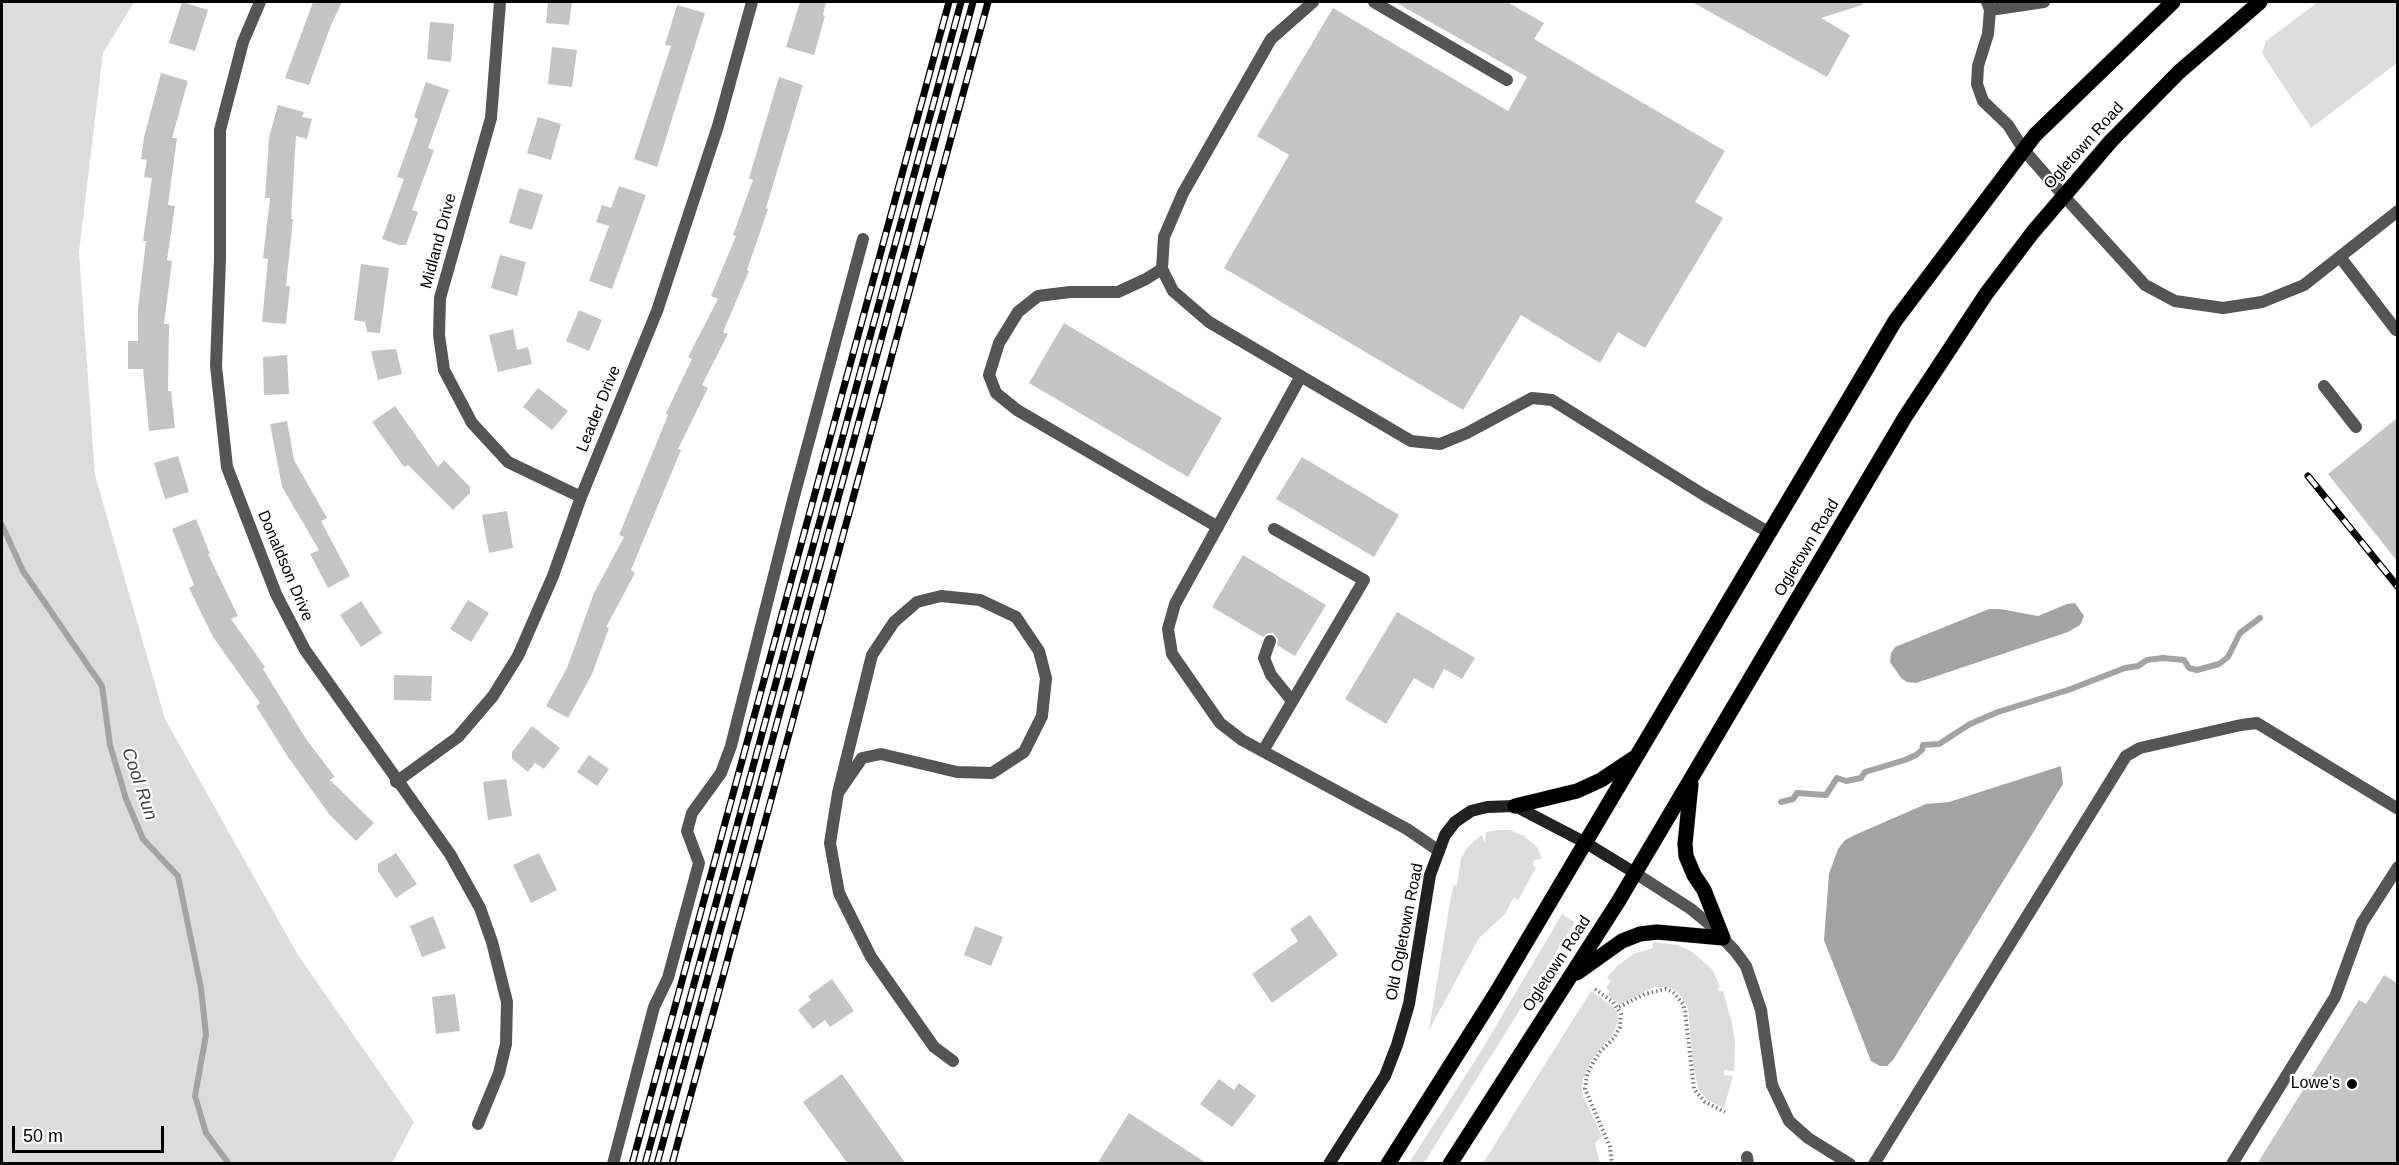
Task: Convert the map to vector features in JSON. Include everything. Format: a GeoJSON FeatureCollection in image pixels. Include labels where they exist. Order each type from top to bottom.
{"type":"FeatureCollection","features":[{"type":"Feature","properties":{"kind":"main road"},"geometry":{"type":"LineString","coordinates":[[1388,1164],[1496,993],[1895,321],[2024,150],[2052,119],[2174,2]]}},
{"type":"Feature","properties":{"kind":"main road","name":"Ogletown Road"},"geometry":{"type":"LineString","coordinates":[[1450,1164],[1635,873],[1918,397],[1986,294],[2063,195],[2111,141],[2179,72],[2260,2]]}},
{"type":"Feature","properties":{"kind":"main road"},"geometry":{"type":"LineString","coordinates":[[1515,806],[1589,786],[1638,754]]}},
{"type":"Feature","properties":{"kind":"main road"},"geometry":{"type":"LineString","coordinates":[[1570,978],[1622,941],[1640,934],[1657,932],[1723,938],[1704,890],[1694,875],[1686,856],[1692,777]]}},
{"type":"Feature","properties":{"kind":"street","name":"Donaldson Drive"},"geometry":{"type":"LineString","coordinates":[[260,2],[243,42],[220,130],[220,259],[216,366],[226,467],[276,594],[300,641],[396,782],[450,854],[480,908],[492,942],[507,1002],[506,1044],[499,1073],[478,1125]]}},
{"type":"Feature","properties":{"kind":"street","name":"Midland Drive"},"geometry":{"type":"LineString","coordinates":[[500,2],[491,118],[440,298],[439,335],[444,370],[472,423],[508,462],[581,497]]}},
{"type":"Feature","properties":{"kind":"street","name":"Leader Drive"},"geometry":{"type":"LineString","coordinates":[[396,782],[458,737],[493,696],[518,656],[553,576],[581,497],[657,311],[718,126],[752,2]]}},
{"type":"Feature","properties":{"kind":"street"},"geometry":{"type":"LineString","coordinates":[[1313,2],[1270,39],[1183,194],[1164,237],[1162,269],[1173,291],[1209,322],[1411,441],[1440,444],[1467,433],[1532,398],[1551,400],[1770,533]]}},
{"type":"Feature","properties":{"kind":"street"},"geometry":{"type":"LineString","coordinates":[[1374,2],[1507,80]]}},
{"type":"Feature","properties":{"kind":"street"},"geometry":{"type":"LineString","coordinates":[[2044,2],[1989,6],[1988,34],[1978,66],[1977,84],[1983,101],[2008,125],[2024,150],[2145,285],[2175,301],[2223,308],[2262,302],[2304,285],[2397,211]]}},
{"type":"Feature","properties":{"kind":"street"},"geometry":{"type":"LineString","coordinates":[[613,1164],[654,1006],[668,978],[699,862],[687,831],[692,813],[721,773],[731,746],[793,500],[863,239]]}},
{"type":"Feature","properties":{"kind":"street"},"geometry":{"type":"LineString","coordinates":[[2340,257],[2396,330]]}},
{"type":"Feature","properties":{"kind":"street"},"geometry":{"type":"LineString","coordinates":[[1162,269],[1118,292],[1070,292],[1038,296],[1018,312],[999,343],[989,375],[996,393],[1017,410],[1218,527]]}},
{"type":"Feature","properties":{"kind":"street"},"geometry":{"type":"LineString","coordinates":[[1301,376],[1176,604],[1168,629],[1172,654],[1220,723],[1242,740],[1407,829],[1439,851]]}},
{"type":"Feature","properties":{"kind":"street"},"geometry":{"type":"LineString","coordinates":[[2324,386],[2356,427]]}},
{"type":"Feature","properties":{"kind":"street"},"geometry":{"type":"LineString","coordinates":[[1263,751],[1364,580],[1274,529]]}},
{"type":"Feature","properties":{"kind":"street"},"geometry":{"type":"LineString","coordinates":[[838,793],[862,759],[882,753],[957,772],[992,773],[1024,752],[1042,716],[1046,678],[1038,651],[1016,617],[980,600],[940,596],[917,602],[894,622],[872,655],[838,793],[830,843],[840,893],[871,957],[934,1047],[953,1061]]}},
{"type":"Feature","properties":{"kind":"street"},"geometry":{"type":"LineString","coordinates":[[1270,641],[1264,658],[1271,675],[1292,701]]}},
{"type":"Feature","properties":{"kind":"street"},"geometry":{"type":"LineString","coordinates":[[1874,1164],[2126,756],[2140,748],[2241,724],[2257,723],[2397,809]]}},
{"type":"Feature","properties":{"kind":"street"},"geometry":{"type":"LineString","coordinates":[[1515,806],[1586,843],[1635,873],[1691,909],[1723,938],[1746,966],[1754,987],[1761,1010],[1772,1085],[1789,1121],[1808,1138],[1850,1164]]}},
{"type":"Feature","properties":{"kind":"street","name":"Old Ogletown Road"},"geometry":{"type":"LineString","coordinates":[[1329,1164],[1385,1076],[1397,1045],[1409,1004],[1430,875],[1446,835],[1455,822],[1471,811],[1487,807],[1515,806]]}},
{"type":"Feature","properties":{"kind":"street"},"geometry":{"type":"LineString","coordinates":[[2232,1164],[2335,997],[2341,986],[2362,923],[2397,867]]}},
{"type":"Feature","properties":{"kind":"path"},"geometry":{"type":"LineString","coordinates":[[1596,989],[1618,1007],[1621,1014],[1620,1027],[1614,1038],[1593,1063],[1587,1074],[1585,1089],[1610,1148],[1612,1164]]}},
{"type":"Feature","properties":{"kind":"path"},"geometry":{"type":"LineString","coordinates":[[1618,1007],[1645,993],[1666,989],[1673,992],[1683,1004],[1685,1011],[1694,1089],[1705,1102],[1725,1112]]}},
{"type":"Feature","properties":{"kind":"shaded area"},"geometry":{"type":"Polygon","coordinates":[[[2,2],[134,2],[103,53],[79,252],[95,475],[165,719],[298,955],[414,1122],[392,1163],[2,1163],[2,2]]]}},
{"type":"Feature","properties":{"kind":"shaded area"},"geometry":{"type":"Polygon","coordinates":[[[2318,2],[2397,2],[2397,63],[2311,128],[2262,53],[2266,41],[2318,2]]]}},
{"type":"Feature","properties":{"kind":"shaded area"},"geometry":{"type":"Polygon","coordinates":[[[2075,603],[2084,616],[2080,625],[2068,632],[1916,683],[1907,682],[1901,678],[1890,662],[1891,653],[1895,647],[1989,609],[2038,616],[2075,603]]]}},
{"type":"Feature","properties":{"kind":"shaded area"},"geometry":{"type":"Polygon","coordinates":[[[2061,766],[2063,784],[1893,1060],[1887,1066],[1880,1066],[1871,1061],[1824,940],[1829,874],[1838,849],[1845,840],[1926,804],[1949,802],[2061,766]]]}},
{"type":"Feature","properties":{"kind":"shaded area"},"geometry":{"type":"Polygon","coordinates":[[[1510,830],[1524,836],[1538,848],[1542,859],[1534,860],[1533,865],[1536,868],[1518,900],[1514,897],[1505,914],[1479,938],[1429,1030],[1450,902],[1454,884],[1455,886],[1457,884],[1461,859],[1475,840],[1482,835],[1485,843],[1486,832],[1510,830]]]}},
{"type":"Feature","properties":{"kind":"shaded area"},"geometry":{"type":"Polygon","coordinates":[[[1562,914],[1575,922],[1424,1163],[1409,1163],[1480,1053],[1562,914]]]}},
{"type":"Feature","properties":{"kind":"shaded area"},"geometry":{"type":"Polygon","coordinates":[[[1653,942],[1677,945],[1691,951],[1713,970],[1720,987],[1718,991],[1723,991],[1735,1043],[1734,1071],[1724,1070],[1724,1075],[1733,1076],[1724,1108],[1707,1100],[1698,1088],[1693,1065],[1688,1008],[1679,993],[1669,987],[1654,987],[1619,1005],[1608,995],[1609,991],[1606,988],[1611,981],[1607,978],[1616,967],[1633,954],[1653,948],[1653,942]]]}},
{"type":"Feature","properties":{"kind":"shaded area"},"geometry":{"type":"Polygon","coordinates":[[[1591,991],[1615,1008],[1619,1019],[1613,1034],[1592,1059],[1583,1079],[1583,1096],[1602,1136],[1595,1143],[1600,1163],[1483,1163],[1591,991]]]}},
{"type":"Feature","properties":{"kind":"building"},"geometry":{"type":"Polygon","coordinates":[[[182,2],[208,10],[195,51],[169,43],[182,2]]]}},
{"type":"Feature","properties":{"kind":"building"},"geometry":{"type":"Polygon","coordinates":[[[313,2],[342,2],[309,85],[285,78],[313,2]]]}},
{"type":"Feature","properties":{"kind":"building"},"geometry":{"type":"Polygon","coordinates":[[[548,2],[572,2],[569,25],[546,23],[548,2]]]}},
{"type":"Feature","properties":{"kind":"building"},"geometry":{"type":"Polygon","coordinates":[[[800,2],[826,2],[823,15],[825,16],[814,55],[786,47],[800,2]]]}},
{"type":"Feature","properties":{"kind":"building"},"geometry":{"type":"Polygon","coordinates":[[[1395,2],[1507,2],[1544,23],[1534,39],[1725,151],[1695,202],[1723,218],[1645,348],[1618,332],[1600,363],[1521,315],[1463,410],[1224,268],[1289,155],[1257,136],[1333,8],[1508,111],[1527,77],[1395,2]]]}},
{"type":"Feature","properties":{"kind":"building"},"geometry":{"type":"Polygon","coordinates":[[[1692,2],[1862,2],[1862,5],[1821,18],[1850,35],[1827,77],[1692,2]]]}},
{"type":"Feature","properties":{"kind":"building"},"geometry":{"type":"Polygon","coordinates":[[[677,5],[705,13],[657,167],[634,159],[671,46],[665,45],[677,5]]]}},
{"type":"Feature","properties":{"kind":"building"},"geometry":{"type":"Polygon","coordinates":[[[430,22],[454,24],[451,62],[427,59],[430,22]]]}},
{"type":"Feature","properties":{"kind":"building"},"geometry":{"type":"Polygon","coordinates":[[[552,47],[577,50],[572,87],[548,84],[552,47]]]}},
{"type":"Feature","properties":{"kind":"building"},"geometry":{"type":"Polygon","coordinates":[[[161,73],[188,81],[172,138],[177,138],[168,205],[175,206],[167,260],[172,261],[164,324],[169,324],[168,391],[171,391],[175,428],[149,431],[143,369],[128,369],[128,341],[138,341],[138,308],[146,241],[143,241],[152,178],[144,177],[147,160],[141,159],[144,137],[161,73]]]}},
{"type":"Feature","properties":{"kind":"building"},"geometry":{"type":"Polygon","coordinates":[[[779,77],[803,85],[766,208],[768,209],[747,270],[749,271],[723,332],[728,334],[702,385],[708,388],[678,449],[681,450],[631,570],[635,573],[606,627],[609,628],[592,674],[568,718],[546,706],[567,668],[594,593],[624,537],[619,535],[668,415],[666,413],[692,359],[688,357],[718,299],[711,296],[736,236],[733,235],[753,180],[749,178],[779,77]]]}},
{"type":"Feature","properties":{"kind":"building"},"geometry":{"type":"Polygon","coordinates":[[[426,82],[449,90],[428,148],[434,150],[412,210],[418,212],[406,245],[399,245],[382,239],[404,179],[397,177],[418,119],[414,117],[426,82]]]}},
{"type":"Feature","properties":{"kind":"building"},"geometry":{"type":"Polygon","coordinates":[[[278,105],[304,112],[302,117],[312,119],[307,139],[296,136],[291,219],[293,219],[286,286],[290,286],[286,324],[262,322],[268,259],[263,258],[270,198],[265,198],[269,138],[278,105]]]}},
{"type":"Feature","properties":{"kind":"building"},"geometry":{"type":"Polygon","coordinates":[[[538,117],[561,124],[551,160],[527,153],[538,117]]]}},
{"type":"Feature","properties":{"kind":"building"},"geometry":{"type":"Polygon","coordinates":[[[619,186],[646,195],[612,289],[589,281],[609,226],[596,222],[602,205],[611,208],[619,186]]]}},
{"type":"Feature","properties":{"kind":"building"},"geometry":{"type":"Polygon","coordinates":[[[519,188],[543,195],[532,230],[509,223],[519,188]]]}},
{"type":"Feature","properties":{"kind":"building"},"geometry":{"type":"Polygon","coordinates":[[[500,255],[526,262],[517,296],[491,288],[500,255]]]}},
{"type":"Feature","properties":{"kind":"building"},"geometry":{"type":"Polygon","coordinates":[[[361,264],[389,268],[380,333],[367,332],[365,322],[354,320],[361,264]]]}},
{"type":"Feature","properties":{"kind":"building"},"geometry":{"type":"Polygon","coordinates":[[[579,310],[602,320],[589,351],[566,341],[579,310]]]}},
{"type":"Feature","properties":{"kind":"building"},"geometry":{"type":"Polygon","coordinates":[[[1064,323],[1222,418],[1188,477],[1029,383],[1064,323]]]}},
{"type":"Feature","properties":{"kind":"building"},"geometry":{"type":"Polygon","coordinates":[[[513,329],[517,350],[528,347],[532,364],[498,372],[489,335],[513,329]]]}},
{"type":"Feature","properties":{"kind":"building"},"geometry":{"type":"Polygon","coordinates":[[[396,349],[402,374],[378,380],[371,351],[396,349]]]}},
{"type":"Feature","properties":{"kind":"building"},"geometry":{"type":"Polygon","coordinates":[[[287,355],[289,394],[264,395],[263,357],[287,355]]]}},
{"type":"Feature","properties":{"kind":"building"},"geometry":{"type":"Polygon","coordinates":[[[538,388],[568,411],[552,430],[523,407],[538,388]]]}},
{"type":"Feature","properties":{"kind":"building"},"geometry":{"type":"Polygon","coordinates":[[[395,406],[438,467],[444,460],[470,487],[470,493],[453,510],[408,465],[404,467],[372,422],[395,406]]]}},
{"type":"Feature","properties":{"kind":"building"},"geometry":{"type":"Polygon","coordinates":[[[2397,418],[2397,561],[2328,474],[2397,418]]]}},
{"type":"Feature","properties":{"kind":"building"},"geometry":{"type":"Polygon","coordinates":[[[287,421],[294,460],[327,518],[321,521],[350,576],[328,588],[310,554],[319,550],[282,487],[270,424],[287,421]]]}},
{"type":"Feature","properties":{"kind":"building"},"geometry":{"type":"Polygon","coordinates":[[[178,456],[189,492],[165,499],[154,463],[178,456]]]}},
{"type":"Feature","properties":{"kind":"building"},"geometry":{"type":"Polygon","coordinates":[[[1302,457],[1399,515],[1374,557],[1276,499],[1302,457]]]}},
{"type":"Feature","properties":{"kind":"building"},"geometry":{"type":"Polygon","coordinates":[[[507,511],[513,548],[489,553],[482,515],[507,511]]]}},
{"type":"Feature","properties":{"kind":"building"},"geometry":{"type":"Polygon","coordinates":[[[196,519],[210,554],[208,554],[238,616],[231,619],[265,667],[263,669],[306,739],[335,777],[330,780],[374,823],[356,841],[329,814],[288,757],[256,706],[260,703],[213,637],[189,588],[194,585],[172,529],[196,519]]]}},
{"type":"Feature","properties":{"kind":"building"},"geometry":{"type":"Polygon","coordinates":[[[1243,555],[1326,605],[1295,656],[1277,645],[1278,639],[1273,633],[1268,633],[1263,637],[1212,607],[1243,555]]]}},
{"type":"Feature","properties":{"kind":"building"},"geometry":{"type":"Polygon","coordinates":[[[468,600],[489,613],[471,642],[450,629],[468,600]]]}},
{"type":"Feature","properties":{"kind":"building"},"geometry":{"type":"Polygon","coordinates":[[[361,601],[382,633],[361,647],[340,615],[361,601]]]}},
{"type":"Feature","properties":{"kind":"building"},"geometry":{"type":"Polygon","coordinates":[[[1397,612],[1475,658],[1462,679],[1444,669],[1433,689],[1414,678],[1386,724],[1345,699],[1397,612]]]}},
{"type":"Feature","properties":{"kind":"building"},"geometry":{"type":"Polygon","coordinates":[[[394,675],[432,676],[431,701],[394,700],[394,675]]]}},
{"type":"Feature","properties":{"kind":"building"},"geometry":{"type":"Polygon","coordinates":[[[532,726],[560,748],[544,769],[535,763],[528,772],[512,759],[512,752],[532,726]]]}},
{"type":"Feature","properties":{"kind":"building"},"geometry":{"type":"Polygon","coordinates":[[[589,755],[609,769],[597,786],[577,772],[589,755]]]}},
{"type":"Feature","properties":{"kind":"building"},"geometry":{"type":"Polygon","coordinates":[[[506,779],[512,816],[488,820],[483,782],[506,779]]]}},
{"type":"Feature","properties":{"kind":"building"},"geometry":{"type":"Polygon","coordinates":[[[396,853],[417,884],[396,898],[378,871],[378,864],[396,853]]]}},
{"type":"Feature","properties":{"kind":"building"},"geometry":{"type":"Polygon","coordinates":[[[539,853],[557,890],[531,903],[513,865],[539,853]]]}},
{"type":"Feature","properties":{"kind":"building"},"geometry":{"type":"Polygon","coordinates":[[[1310,915],[1338,955],[1272,1003],[1252,974],[1298,941],[1290,929],[1310,915]]]}},
{"type":"Feature","properties":{"kind":"building"},"geometry":{"type":"Polygon","coordinates":[[[433,916],[446,948],[422,957],[410,926],[433,916]]]}},
{"type":"Feature","properties":{"kind":"building"},"geometry":{"type":"Polygon","coordinates":[[[975,926],[1003,937],[991,966],[964,955],[975,926]]]}},
{"type":"Feature","properties":{"kind":"building","name":"Lowe's"},"geometry":{"type":"Polygon","coordinates":[[[2384,975],[2397,983],[2397,1164],[2257,1164],[2359,1000],[2366,1004],[2384,975]]]}},
{"type":"Feature","properties":{"kind":"building"},"geometry":{"type":"Polygon","coordinates":[[[832,979],[854,1011],[830,1027],[825,1020],[813,1029],[798,1010],[811,1000],[808,996],[832,979]]]}},
{"type":"Feature","properties":{"kind":"building"},"geometry":{"type":"Polygon","coordinates":[[[455,994],[460,1031],[436,1034],[432,997],[455,994]]]}},
{"type":"Feature","properties":{"kind":"building"},"geometry":{"type":"Polygon","coordinates":[[[842,1074],[906,1164],[848,1164],[803,1102],[842,1074]]]}},
{"type":"Feature","properties":{"kind":"building"},"geometry":{"type":"Polygon","coordinates":[[[1219,1079],[1234,1090],[1239,1083],[1256,1096],[1232,1127],[1200,1104],[1219,1079]]]}},
{"type":"Feature","properties":{"kind":"building"},"geometry":{"type":"Polygon","coordinates":[[[1129,1113],[1208,1164],[1097,1164],[1129,1113]]]}},
{"type":"Feature","properties":{"kind":"waterway","name":"Cool Run"},"geometry":{"type":"LineString","coordinates":[[2,525],[23,571],[102,686],[110,745],[126,799],[143,839],[178,876],[201,988],[206,1035],[195,1096],[206,1133],[229,1164]]}},
{"type":"Feature","properties":{"kind":"waterway"},"geometry":{"type":"LineString","coordinates":[[1781,802],[1793,799],[1797,793],[1826,795],[1837,778],[1846,781],[1861,778],[1865,772],[1905,760],[1916,755],[1922,750],[1923,745],[1939,744],[1970,724],[1998,712],[2068,690],[2125,668],[2138,666],[2147,660],[2163,658],[2184,660],[2189,668],[2197,670],[2219,664],[2228,657],[2240,633],[2260,618]]}},
{"type":"Feature","properties":{"kind":"railway"},"geometry":{"type":"LineString","coordinates":[[632,1164],[949,2]]}},
{"type":"Feature","properties":{"kind":"railway"},"geometry":{"type":"LineString","coordinates":[[645,1164],[961,2]]}},
{"type":"Feature","properties":{"kind":"railway"},"geometry":{"type":"LineString","coordinates":[[657,1164],[973,2]]}},
{"type":"Feature","properties":{"kind":"railway"},"geometry":{"type":"LineString","coordinates":[[672,1164],[988,2]]}},
{"type":"Feature","properties":{"kind":"railway"},"geometry":{"type":"LineString","coordinates":[[2308,476],[2398,587]]}},
{"type":"Feature","properties":{"kind":"place","name":"Lowe's"},"geometry":{"type":"Point","coordinates":[2352,1084]}}]}
